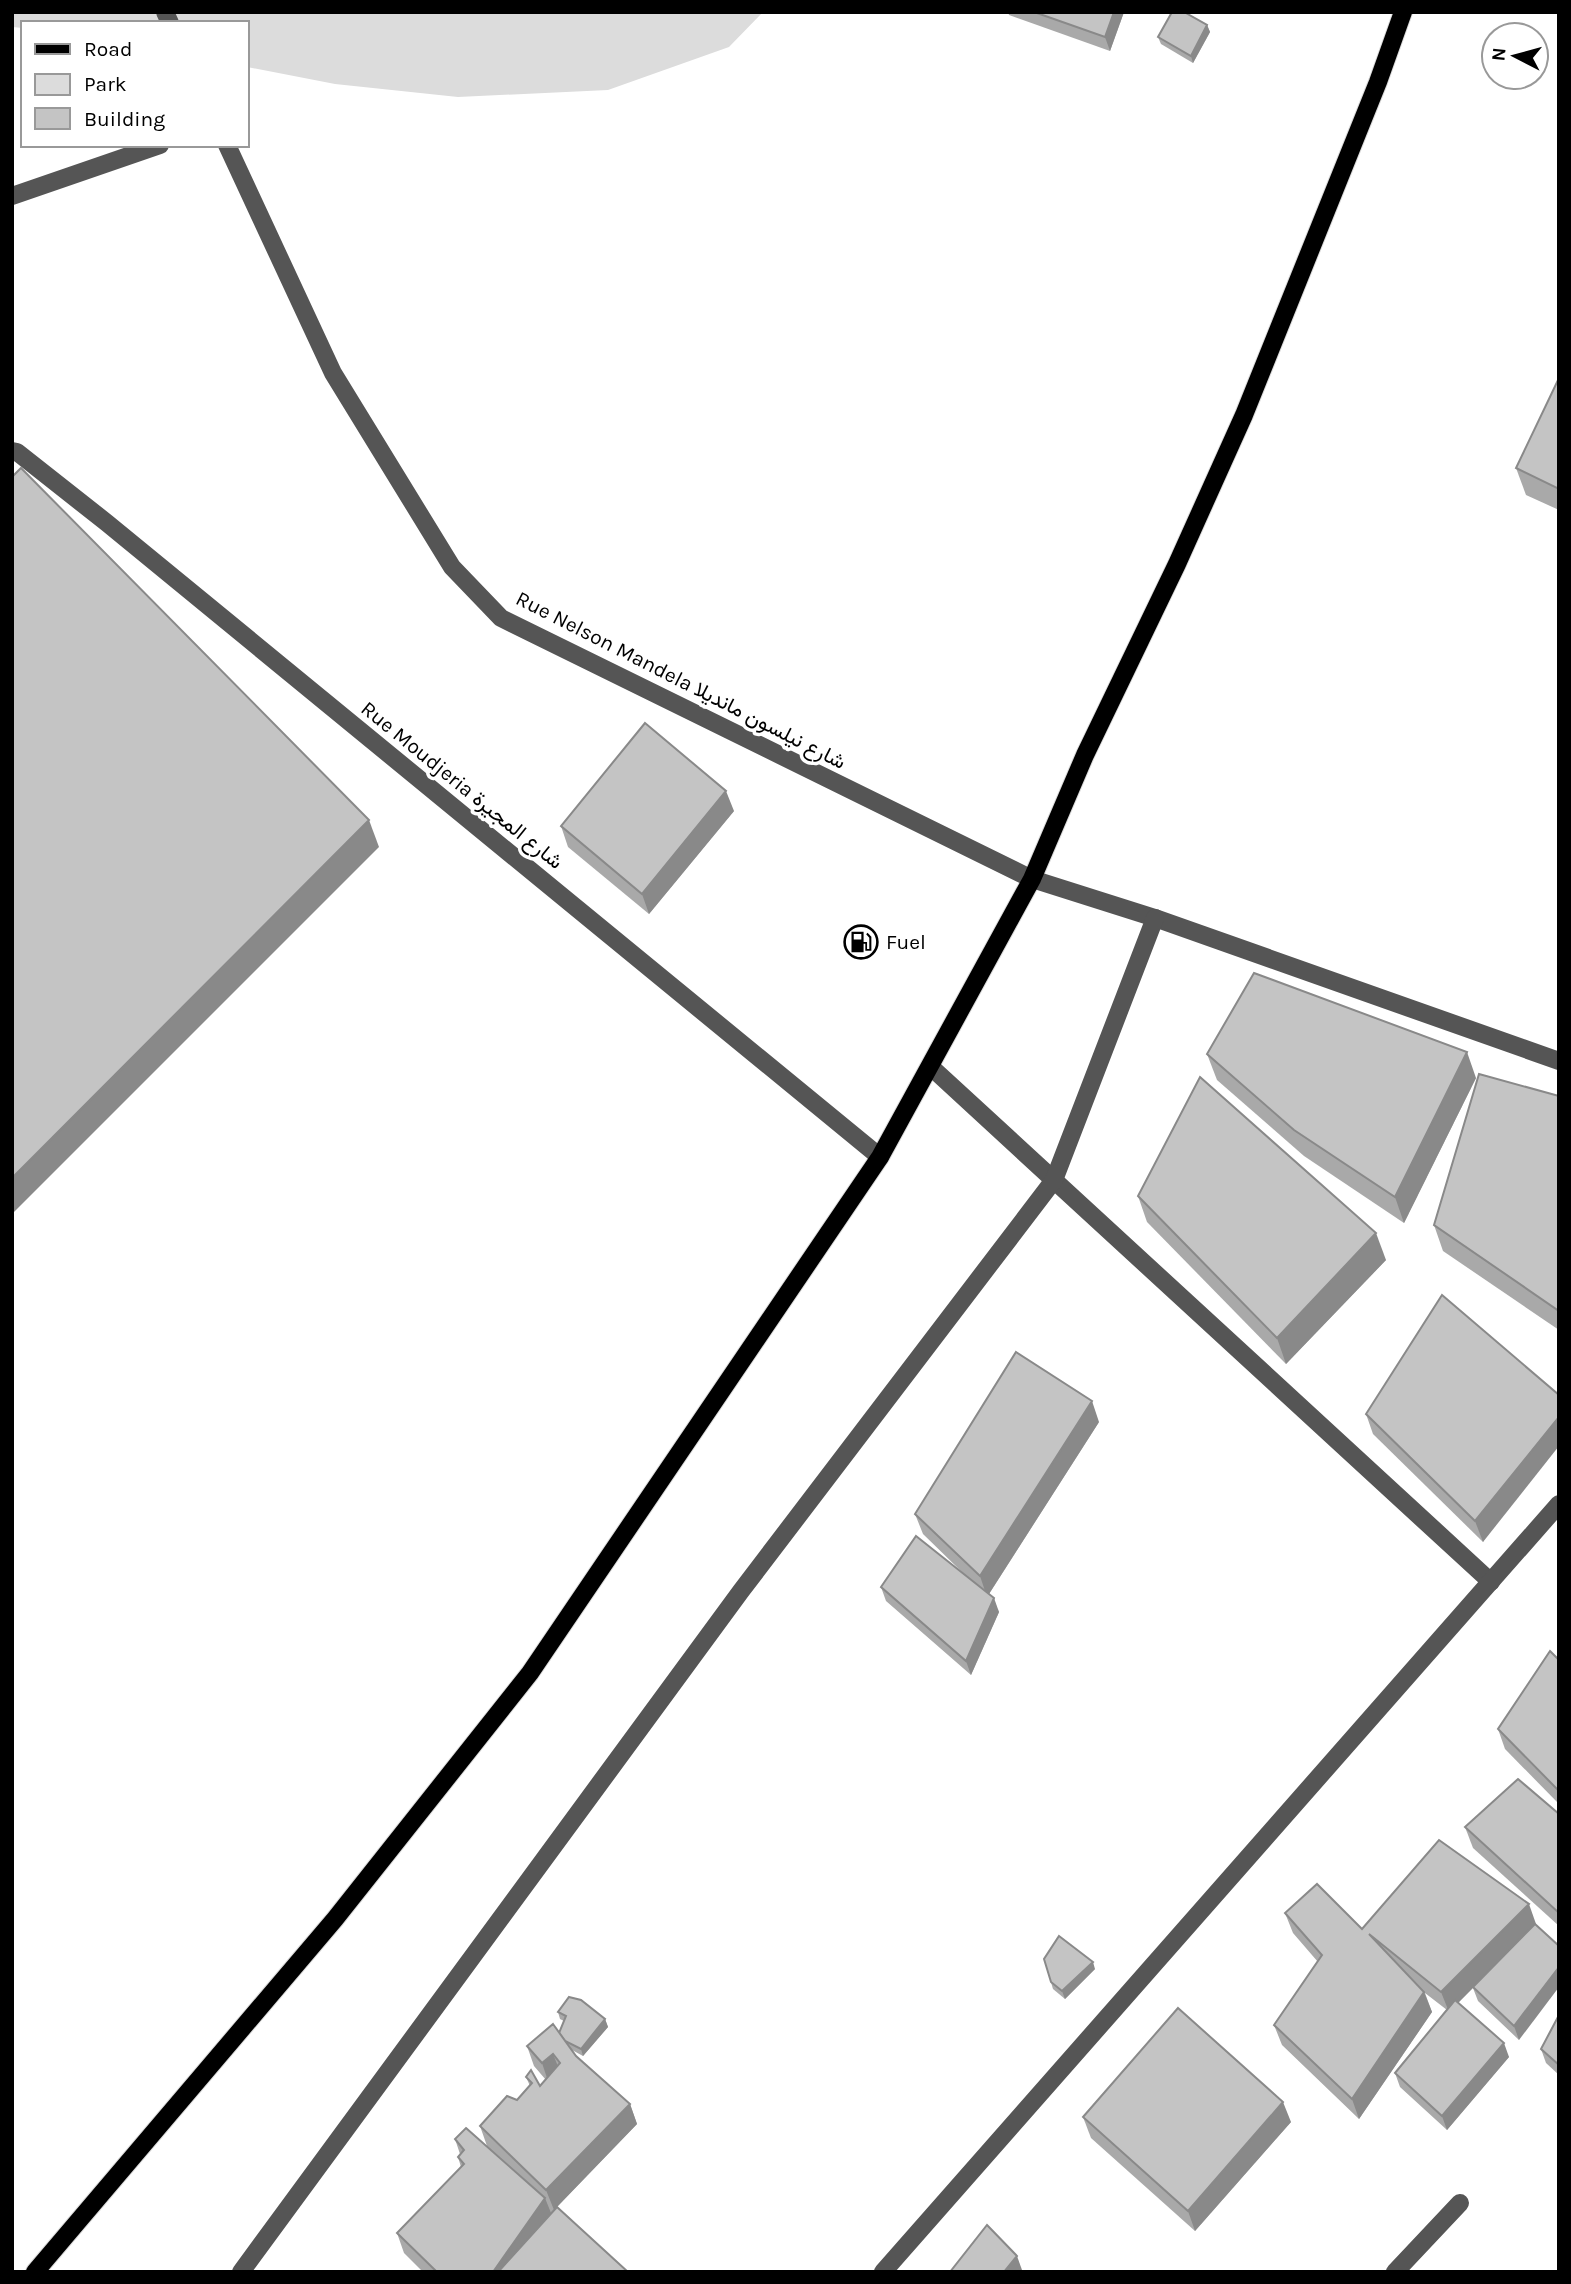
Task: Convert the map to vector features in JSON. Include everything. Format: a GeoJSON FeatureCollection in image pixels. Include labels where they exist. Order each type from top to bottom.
{"type":"FeatureCollection","features":[{"type":"Feature","properties":{"kind":"main road"},"geometry":{"type":"LineString","coordinates":[[35,2272],[335,1919],[530,1672],[880,1157],[1032,879],[1085,755],[1177,564],[1244,415],[1378,82],[1403,12]]}},
{"type":"Feature","properties":{"kind":"street"},"geometry":{"type":"LineString","coordinates":[[12,196],[154,147]]}},
{"type":"Feature","properties":{"kind":"street","name":"Rue Nelson Mandela شارع نيلسون مانديلا"},"geometry":{"type":"LineString","coordinates":[[228,147],[334,373],[452,567],[502,618],[1032,879],[1155,918],[1559,1062]]}},
{"type":"Feature","properties":{"kind":"street","name":"Rue Moudjeria شارع المجيرة"},"geometry":{"type":"LineString","coordinates":[[12,451],[18,452],[107,523],[880,1157]]}},
{"type":"Feature","properties":{"kind":"street"},"geometry":{"type":"LineString","coordinates":[[240,2272],[741,1591],[1054,1180],[1155,918]]}},
{"type":"Feature","properties":{"kind":"street"},"geometry":{"type":"LineString","coordinates":[[931,1067],[1491,1582]]}},
{"type":"Feature","properties":{"kind":"street"},"geometry":{"type":"LineString","coordinates":[[883,2272],[1559,1504]]}},
{"type":"Feature","properties":{"kind":"street"},"geometry":{"type":"LineString","coordinates":[[1395,2272],[1460,2203]]}},
{"type":"Feature","properties":{"kind":"green space"},"geometry":{"type":"Polygon","coordinates":[[[12,12],[763,12],[729,47],[608,90],[458,97],[335,84],[248,67],[248,21],[21,21],[21,28],[12,27],[12,12]]]}},
{"type":"Feature","properties":{"kind":"building"},"geometry":{"type":"Polygon","coordinates":[[[1034,12],[1114,12],[1105,37],[1034,12]]]}},
{"type":"Feature","properties":{"kind":"building"},"geometry":{"type":"Polygon","coordinates":[[[1172,12],[1184,12],[1207,25],[1191,56],[1158,37],[1172,12]]]}},
{"type":"Feature","properties":{"kind":"building"},"geometry":{"type":"Polygon","coordinates":[[[1559,378],[1559,489],[1516,468],[1559,378]]]}},
{"type":"Feature","properties":{"kind":"building"},"geometry":{"type":"Polygon","coordinates":[[[21,468],[369,820],[12,1178],[12,477],[21,468]]]}},
{"type":"Feature","properties":{"kind":"building"},"geometry":{"type":"Polygon","coordinates":[[[645,723],[726,791],[642,894],[561,826],[645,723]]]}},
{"type":"Feature","properties":{"kind":"building"},"geometry":{"type":"Polygon","coordinates":[[[1254,973],[1467,1052],[1395,1197],[1294,1130],[1207,1054],[1254,973]]]}},
{"type":"Feature","properties":{"kind":"building"},"geometry":{"type":"Polygon","coordinates":[[[1479,1074],[1559,1096],[1559,1311],[1434,1225],[1479,1074]]]}},
{"type":"Feature","properties":{"kind":"building"},"geometry":{"type":"Polygon","coordinates":[[[1200,1077],[1376,1233],[1277,1338],[1138,1196],[1200,1077]]]}},
{"type":"Feature","properties":{"kind":"building"},"geometry":{"type":"Polygon","coordinates":[[[1442,1295],[1559,1395],[1559,1417],[1475,1521],[1366,1414],[1442,1295]]]}},
{"type":"Feature","properties":{"kind":"building"},"geometry":{"type":"Polygon","coordinates":[[[1016,1352],[1092,1401],[980,1576],[915,1514],[1016,1352]]]}},
{"type":"Feature","properties":{"kind":"building"},"geometry":{"type":"Polygon","coordinates":[[[916,1536],[994,1598],[966,1661],[881,1587],[916,1536]]]}},
{"type":"Feature","properties":{"kind":"building"},"geometry":{"type":"Polygon","coordinates":[[[1550,1651],[1559,1660],[1559,1791],[1498,1729],[1550,1651]]]}},
{"type":"Feature","properties":{"kind":"building"},"geometry":{"type":"Polygon","coordinates":[[[1518,1779],[1559,1814],[1559,1913],[1465,1827],[1518,1779]]]}},
{"type":"Feature","properties":{"kind":"building"},"geometry":{"type":"Polygon","coordinates":[[[1439,1840],[1529,1904],[1441,1992],[1369,1934],[1424,1992],[1352,2099],[1274,2025],[1322,1955],[1285,1913],[1317,1884],[1362,1929],[1439,1840]]]}},
{"type":"Feature","properties":{"kind":"building"},"geometry":{"type":"Polygon","coordinates":[[[1535,1924],[1559,1946],[1559,1967],[1514,2026],[1473,1987],[1535,1924]]]}},
{"type":"Feature","properties":{"kind":"building"},"geometry":{"type":"Polygon","coordinates":[[[1059,1936],[1093,1962],[1062,1991],[1051,1982],[1044,1959],[1059,1936]]]}},
{"type":"Feature","properties":{"kind":"building"},"geometry":{"type":"Polygon","coordinates":[[[569,1997],[581,2000],[605,2019],[581,2049],[565,2041],[559,2033],[566,2016],[558,2012],[569,1997]]]}},
{"type":"Feature","properties":{"kind":"building"},"geometry":{"type":"Polygon","coordinates":[[[1455,2000],[1504,2043],[1442,2116],[1395,2073],[1455,2000]]]}},
{"type":"Feature","properties":{"kind":"building"},"geometry":{"type":"Polygon","coordinates":[[[1178,2008],[1283,2102],[1188,2211],[1083,2117],[1178,2008]]]}},
{"type":"Feature","properties":{"kind":"building"},"geometry":{"type":"Polygon","coordinates":[[[1559,2015],[1559,2065],[1541,2049],[1559,2015]]]}},
{"type":"Feature","properties":{"kind":"building"},"geometry":{"type":"Polygon","coordinates":[[[553,2024],[576,2056],[630,2104],[546,2190],[480,2126],[507,2096],[517,2100],[532,2083],[526,2077],[531,2070],[540,2086],[560,2063],[553,2054],[542,2063],[527,2046],[553,2024]]]}},
{"type":"Feature","properties":{"kind":"building"},"geometry":{"type":"Polygon","coordinates":[[[466,2128],[545,2198],[493,2272],[437,2272],[397,2233],[464,2164],[458,2157],[464,2150],[455,2139],[466,2128]]]}},
{"type":"Feature","properties":{"kind":"building"},"geometry":{"type":"Polygon","coordinates":[[[557,2207],[628,2272],[498,2272],[557,2207]]]}},
{"type":"Feature","properties":{"kind":"building"},"geometry":{"type":"Polygon","coordinates":[[[987,2225],[1017,2256],[1004,2272],[950,2272],[987,2225]]]}},
{"type":"Feature","properties":{"kind":"place","name":"Fuel"},"geometry":{"type":"Point","coordinates":[861,942]}}]}
